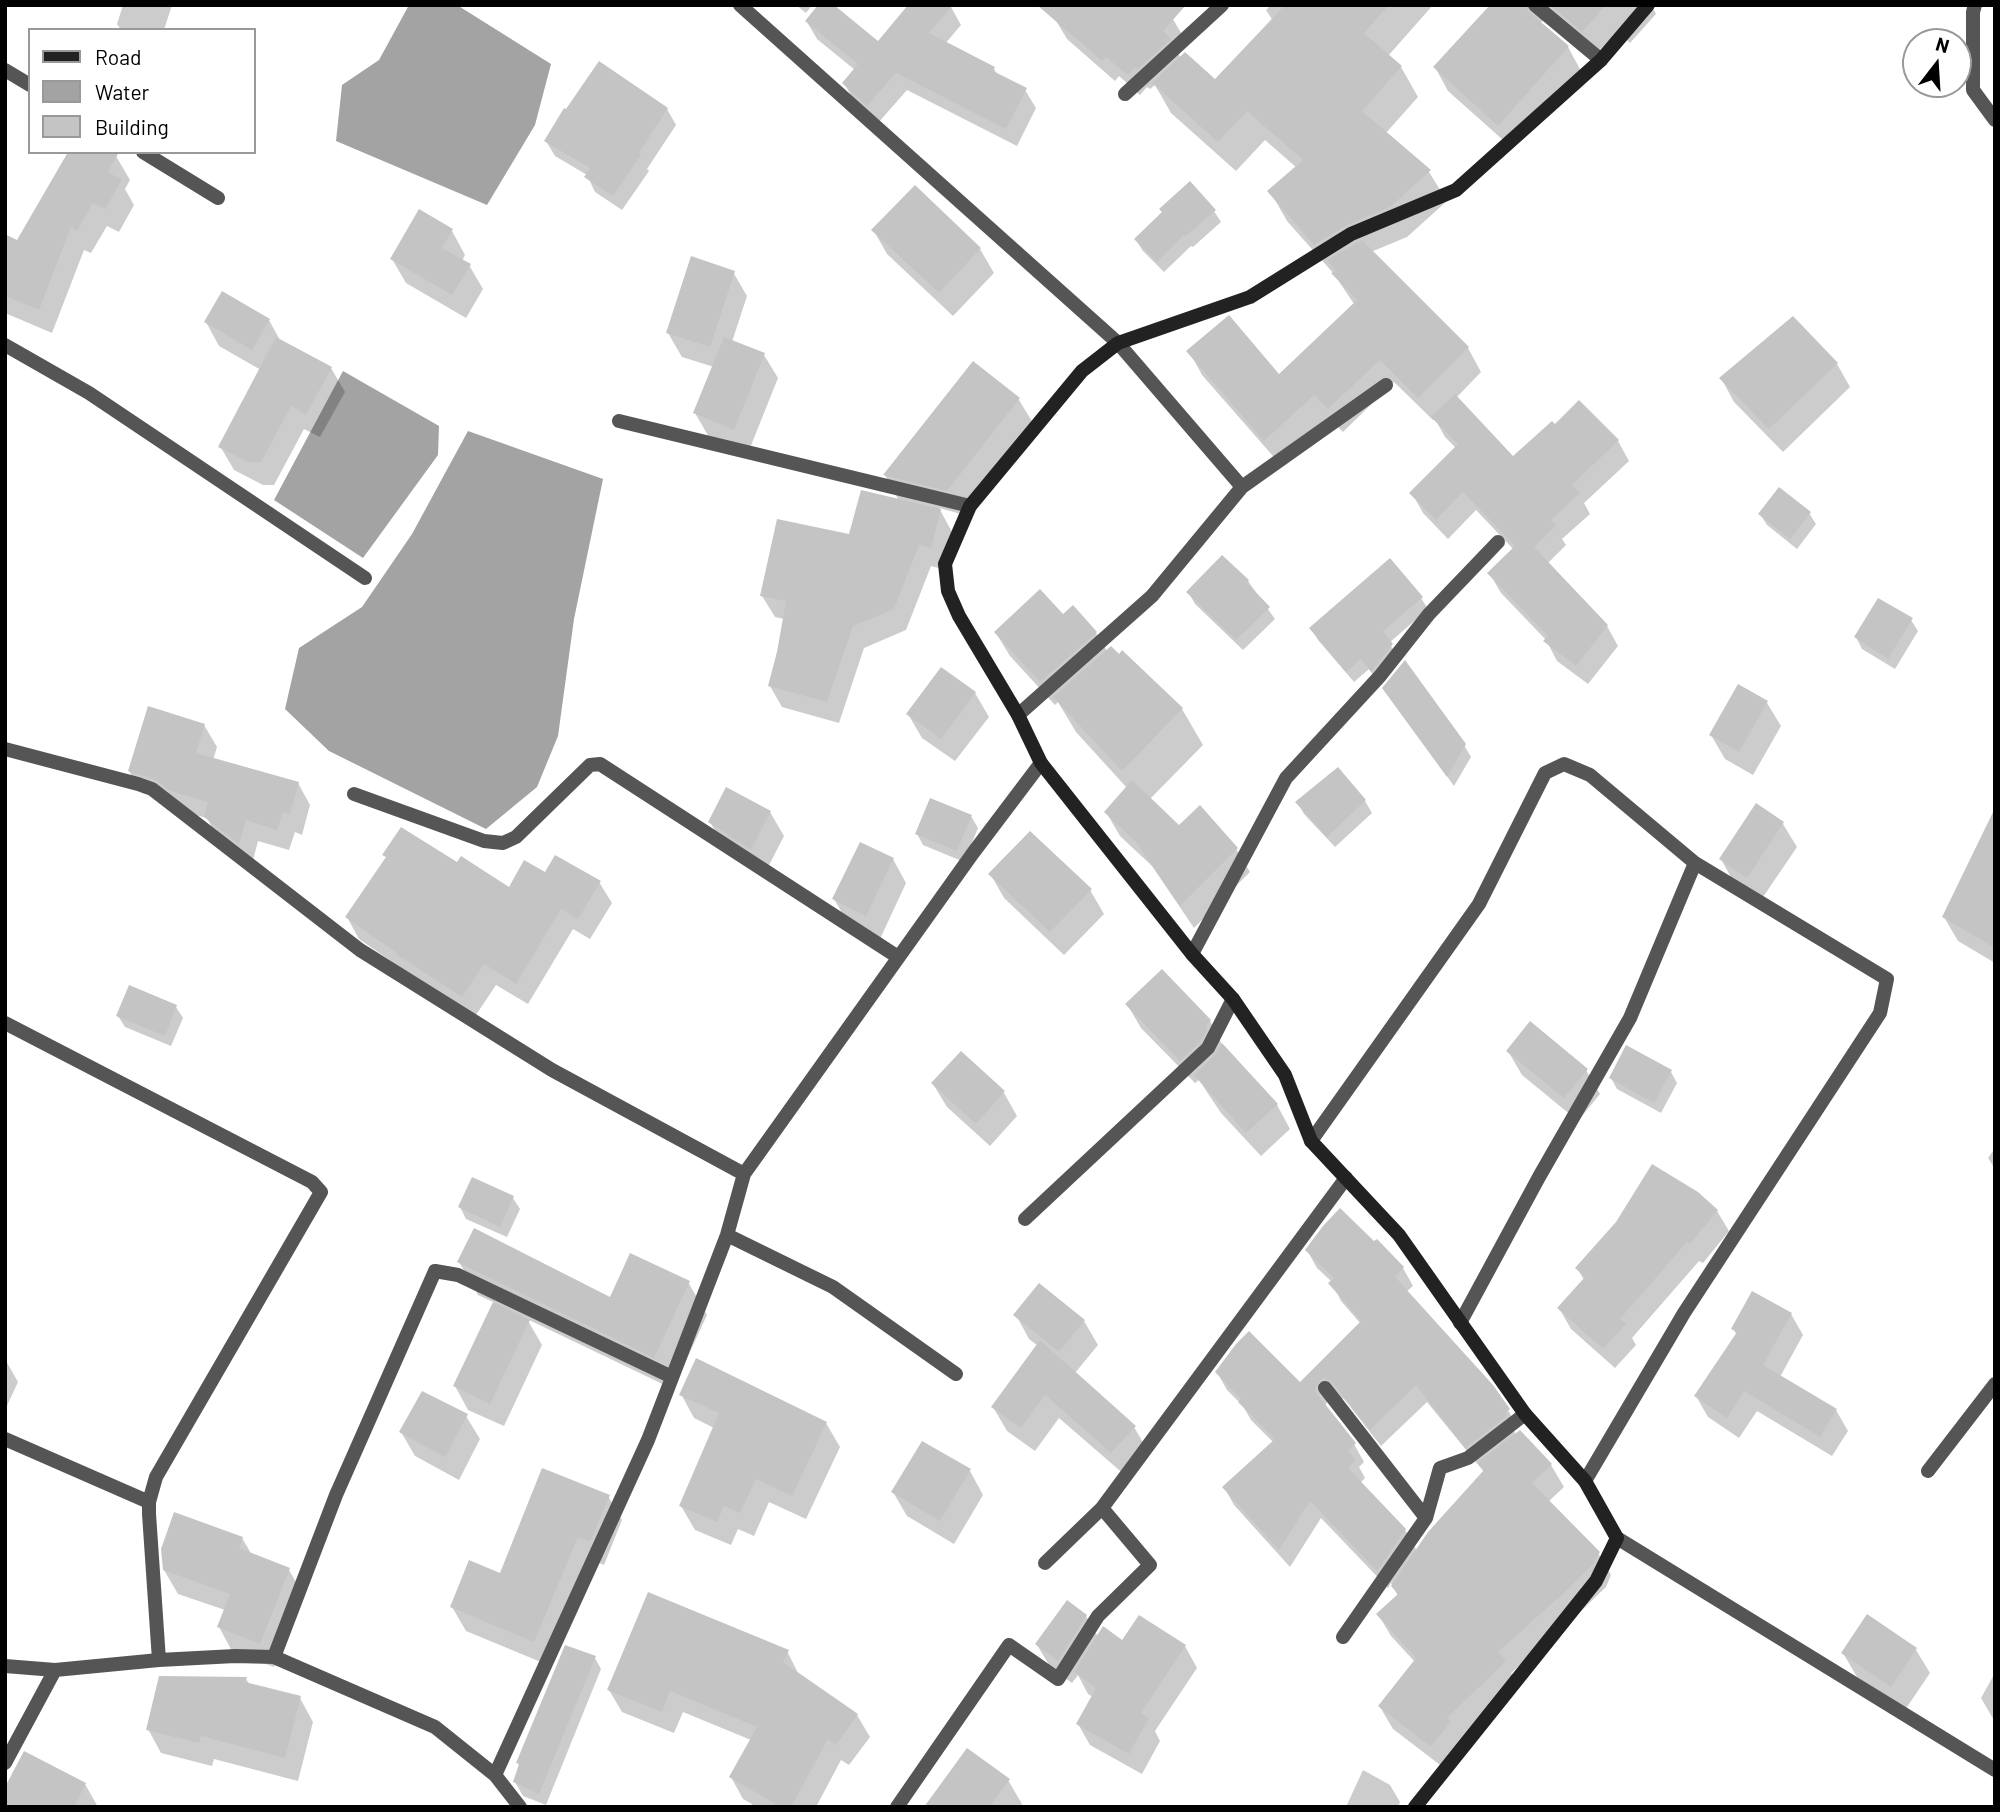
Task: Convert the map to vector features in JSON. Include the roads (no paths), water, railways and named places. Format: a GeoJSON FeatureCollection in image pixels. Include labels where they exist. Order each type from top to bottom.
{"type":"FeatureCollection","features":[{"type":"Feature","properties":{"kind":"street"},"geometry":{"type":"LineString","coordinates":[[740,5],[1118,343],[1242,486]]}},
{"type":"Feature","properties":{"kind":"street"},"geometry":{"type":"LineString","coordinates":[[1125,94],[1222,5]]}},
{"type":"Feature","properties":{"kind":"street"},"geometry":{"type":"LineString","coordinates":[[1535,5],[1601,60]]}},
{"type":"Feature","properties":{"kind":"street"},"geometry":{"type":"LineString","coordinates":[[1648,5],[1601,60],[1456,190],[1351,234],[1250,297],[1118,343],[1082,371],[970,506],[945,564],[948,591],[959,616],[1018,715],[1041,763],[1192,954],[1233,999],[1285,1075],[1311,1141],[1399,1235],[1525,1414],[1585,1481],[1617,1538],[1995,1770]]}},
{"type":"Feature","properties":{"kind":"street"},"geometry":{"type":"LineString","coordinates":[[1975,5],[1973,90],[1995,120]]}},
{"type":"Feature","properties":{"kind":"street"},"geometry":{"type":"LineString","coordinates":[[5,70],[28,84]]}},
{"type":"Feature","properties":{"kind":"street"},"geometry":{"type":"LineString","coordinates":[[145,154],[218,198]]}},
{"type":"Feature","properties":{"kind":"street"},"geometry":{"type":"LineString","coordinates":[[5,345],[89,393],[365,578]]}},
{"type":"Feature","properties":{"kind":"street"},"geometry":{"type":"LineString","coordinates":[[1018,715],[1152,596],[1242,486],[1386,385]]}},
{"type":"Feature","properties":{"kind":"street"},"geometry":{"type":"LineString","coordinates":[[619,421],[970,506]]}},
{"type":"Feature","properties":{"kind":"street"},"geometry":{"type":"LineString","coordinates":[[1192,954],[1286,778],[1380,676],[1429,614],[1498,542]]}},
{"type":"Feature","properties":{"kind":"street"},"geometry":{"type":"LineString","coordinates":[[5,749],[138,783],[152,789],[360,950],[552,1070],[744,1174]]}},
{"type":"Feature","properties":{"kind":"street"},"geometry":{"type":"LineString","coordinates":[[495,1775],[642,1453],[727,1235],[744,1174],[898,957],[1041,763]]}},
{"type":"Feature","properties":{"kind":"street"},"geometry":{"type":"LineString","coordinates":[[1311,1141],[1479,904],[1545,773],[1564,764],[1590,775],[1695,863],[1887,979],[1880,1013],[1684,1313],[1585,1481]]}},
{"type":"Feature","properties":{"kind":"street"},"geometry":{"type":"LineString","coordinates":[[354,794],[462,834],[484,841],[503,843],[516,837],[590,765],[604,765],[898,957]]}},
{"type":"Feature","properties":{"kind":"street"},"geometry":{"type":"LineString","coordinates":[[1460,1323],[1629,1018],[1695,863]]}},
{"type":"Feature","properties":{"kind":"street"},"geometry":{"type":"LineString","coordinates":[[1025,1219],[1208,1048],[1233,999]]}},
{"type":"Feature","properties":{"kind":"street"},"geometry":{"type":"LineString","coordinates":[[5,1023],[312,1182],[321,1192],[156,1477],[149,1502],[159,1660]]}},
{"type":"Feature","properties":{"kind":"street"},"geometry":{"type":"LineString","coordinates":[[1045,1563],[1102,1508],[1346,1178]]}},
{"type":"Feature","properties":{"kind":"street"},"geometry":{"type":"LineString","coordinates":[[727,1235],[834,1287],[956,1374]]}},
{"type":"Feature","properties":{"kind":"street"},"geometry":{"type":"LineString","coordinates":[[274,1657],[336,1495],[435,1271],[458,1275],[672,1377]]}},
{"type":"Feature","properties":{"kind":"street"},"geometry":{"type":"LineString","coordinates":[[1928,1471],[1995,1384]]}},
{"type":"Feature","properties":{"kind":"street"},"geometry":{"type":"LineString","coordinates":[[1325,1388],[1426,1518]]}},
{"type":"Feature","properties":{"kind":"street"},"geometry":{"type":"LineString","coordinates":[[1343,1637],[1426,1518],[1440,1468],[1468,1458],[1525,1414]]}},
{"type":"Feature","properties":{"kind":"street"},"geometry":{"type":"LineString","coordinates":[[5,1438],[149,1502]]}},
{"type":"Feature","properties":{"kind":"street"},"geometry":{"type":"LineString","coordinates":[[897,1807],[1009,1645],[1058,1679],[1098,1616],[1150,1565],[1102,1508]]}},
{"type":"Feature","properties":{"kind":"street"},"geometry":{"type":"LineString","coordinates":[[1415,1807],[1596,1581],[1617,1538]]}},
{"type":"Feature","properties":{"kind":"street"},"geometry":{"type":"LineString","coordinates":[[5,1666],[55,1670],[159,1660],[274,1657],[435,1727],[495,1775],[520,1807]]}},
{"type":"Feature","properties":{"kind":"street"},"geometry":{"type":"LineString","coordinates":[[5,1763],[55,1670]]}},
{"type":"Feature","properties":{"kind":"water"},"geometry":{"type":"Polygon","coordinates":[[[409,5],[457,5],[551,64],[535,125],[487,205],[336,141],[342,85],[379,60],[409,5]]]}},
{"type":"Feature","properties":{"kind":"water"},"geometry":{"type":"Polygon","coordinates":[[[343,371],[439,426],[438,455],[363,558],[274,500],[343,371]]]}},
{"type":"Feature","properties":{"kind":"water"},"geometry":{"type":"Polygon","coordinates":[[[468,431],[603,479],[574,619],[558,736],[537,787],[486,829],[329,751],[285,709],[299,648],[362,607],[412,534],[468,431]]]}}]}
